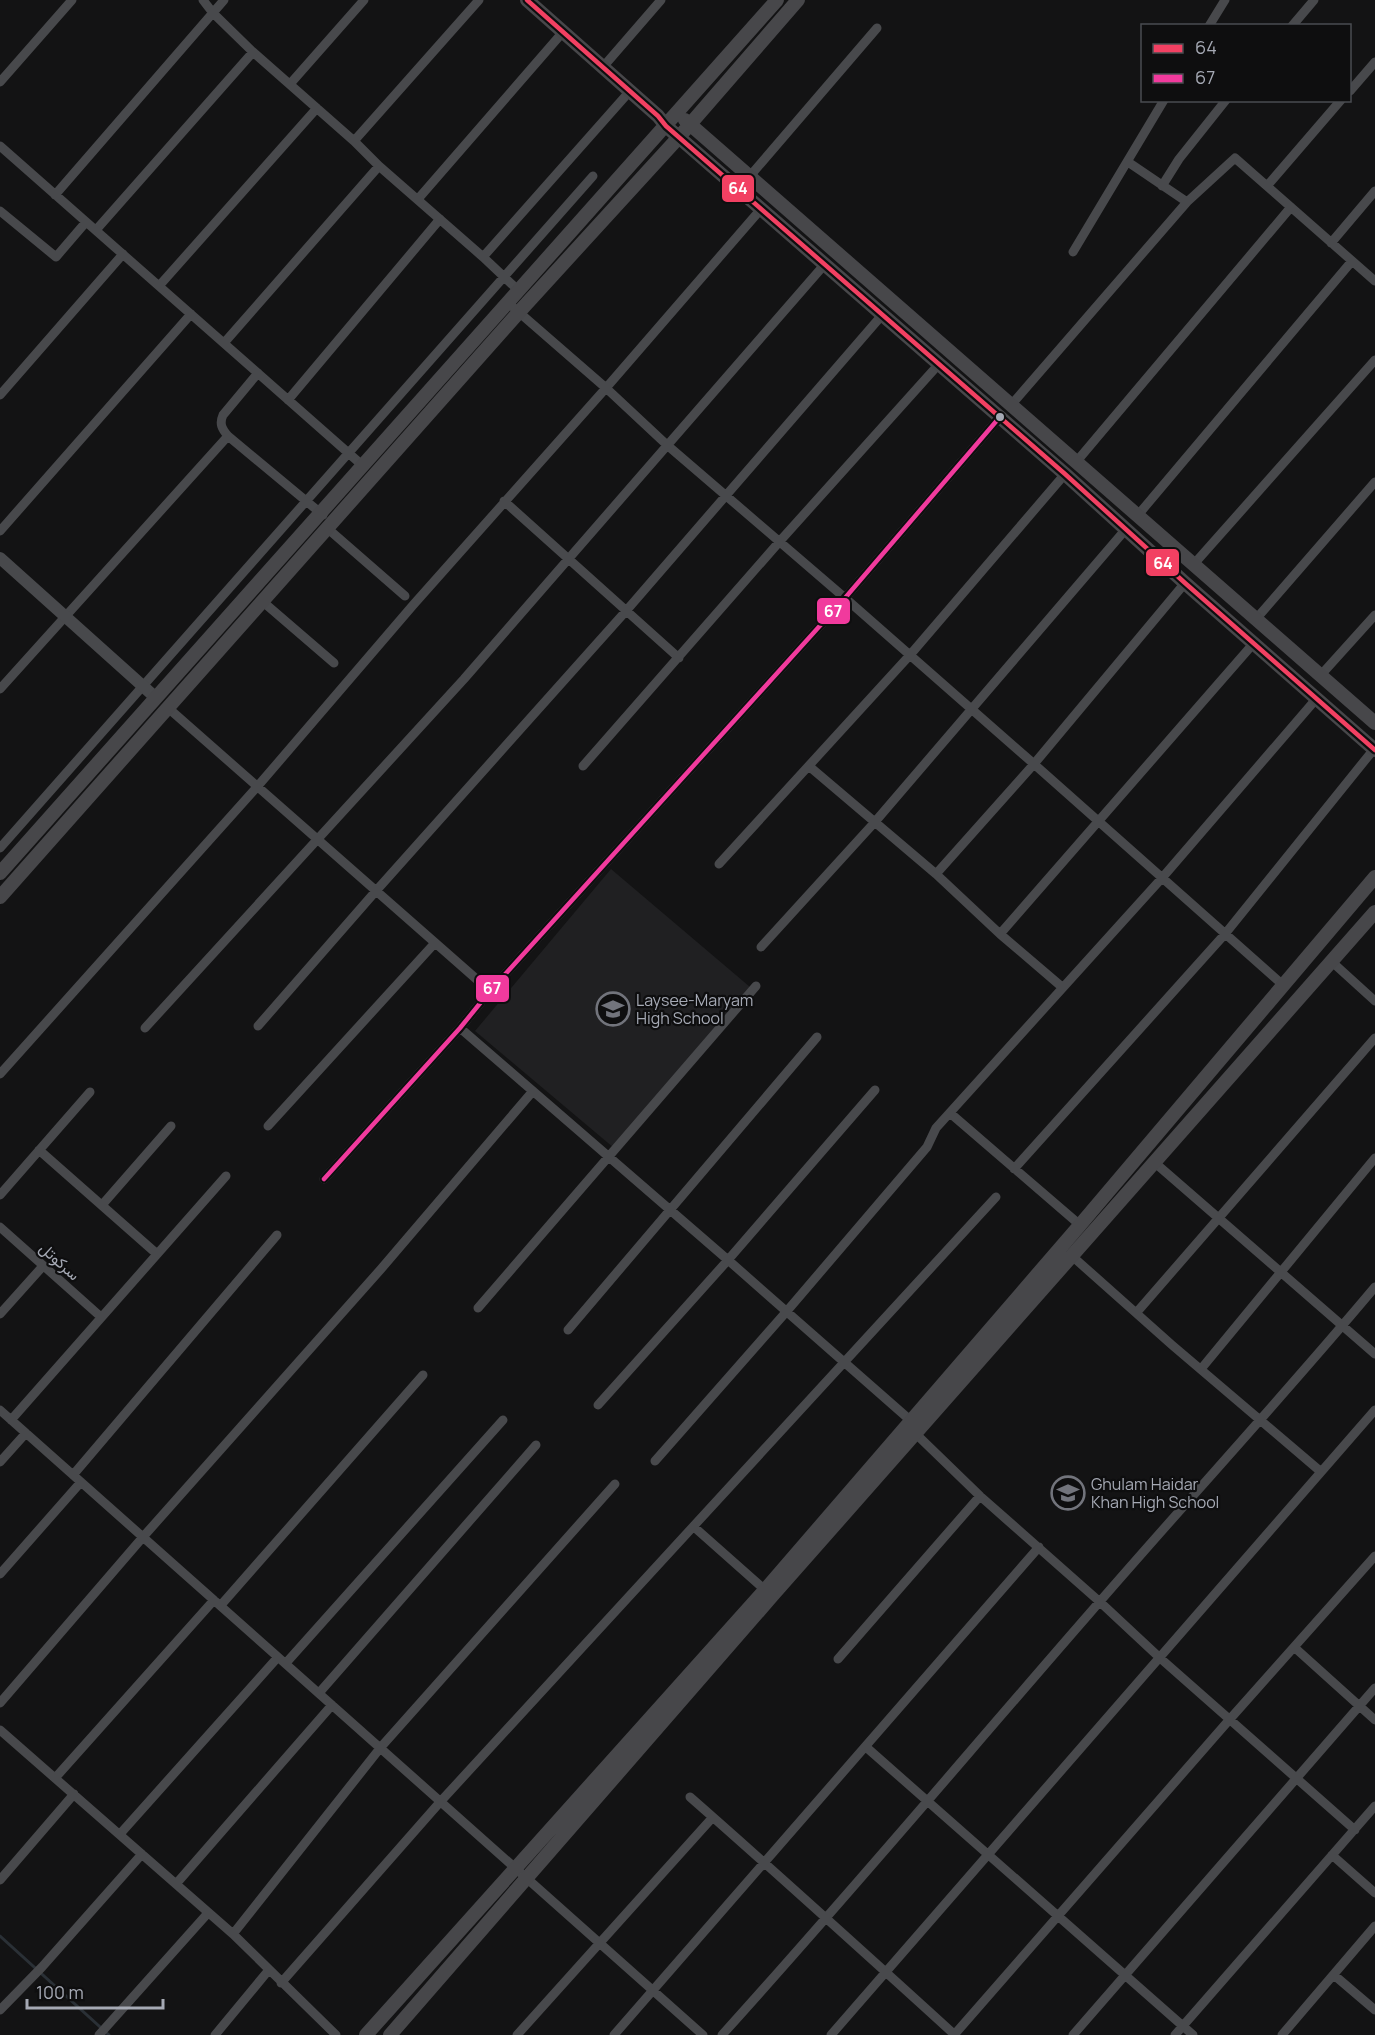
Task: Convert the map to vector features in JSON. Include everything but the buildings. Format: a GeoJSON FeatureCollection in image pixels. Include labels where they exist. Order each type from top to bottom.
{"type":"FeatureCollection","features":[{"type":"Feature","properties":{"kind":"main road"},"geometry":{"type":"LineString","coordinates":[[527,0],[760,209],[1065,474],[1374,750]]}},
{"type":"Feature","properties":{"kind":"main road"},"geometry":{"type":"LineString","coordinates":[[0,873],[518,290],[662,121],[677,113],[777,0]]}},
{"type":"Feature","properties":{"kind":"main road"},"geometry":{"type":"LineString","coordinates":[[0,897],[519,312],[679,137],[798,0]]}},
{"type":"Feature","properties":{"kind":"main road"},"geometry":{"type":"LineString","coordinates":[[677,113],[1375,723]]}},
{"type":"Feature","properties":{"kind":"main road"},"geometry":{"type":"LineString","coordinates":[[978,399],[990,385]]}},
{"type":"Feature","properties":{"kind":"main road"},"geometry":{"type":"LineString","coordinates":[[1018,434],[1030,420]]}},
{"type":"Feature","properties":{"kind":"main road"},"geometry":{"type":"LineString","coordinates":[[229,615],[230,624],[236,627],[240,625]]}},
{"type":"Feature","properties":{"kind":"main road"},"geometry":{"type":"LineString","coordinates":[[200,647],[210,648],[213,653],[212,657]]}},
{"type":"Feature","properties":{"kind":"main road"},"geometry":{"type":"LineString","coordinates":[[390,2035],[916,1434],[972,1359],[1080,1225],[1375,877]]}},
{"type":"Feature","properties":{"kind":"main road"},"geometry":{"type":"LineString","coordinates":[[366,2035],[765,1590],[910,1420],[1072,1256],[1375,912]]}},
{"type":"Feature","properties":{"kind":"street"},"geometry":{"type":"LineString","coordinates":[[0,82],[72,0]]}},
{"type":"Feature","properties":{"kind":"street"},"geometry":{"type":"LineString","coordinates":[[203,0],[213,14],[253,52],[483,256],[518,290]]}},
{"type":"Feature","properties":{"kind":"street"},"geometry":{"type":"LineString","coordinates":[[55,195],[224,0]]}},
{"type":"Feature","properties":{"kind":"street"},"geometry":{"type":"LineString","coordinates":[[290,84],[364,0]]}},
{"type":"Feature","properties":{"kind":"street"},"geometry":{"type":"LineString","coordinates":[[354,141],[479,0]]}},
{"type":"Feature","properties":{"kind":"street"},"geometry":{"type":"LineString","coordinates":[[1210,24],[1225,0]]}},
{"type":"Feature","properties":{"kind":"street"},"geometry":{"type":"LineString","coordinates":[[1294,24],[1314,0]]}},
{"type":"Feature","properties":{"kind":"street"},"geometry":{"type":"LineString","coordinates":[[603,67],[656,2]]}},
{"type":"Feature","properties":{"kind":"street"},"geometry":{"type":"LineString","coordinates":[[750,176],[877,28]]}},
{"type":"Feature","properties":{"kind":"street"},"geometry":{"type":"LineString","coordinates":[[418,200],[563,32]]}},
{"type":"Feature","properties":{"kind":"street"},"geometry":{"type":"LineString","coordinates":[[96,230],[253,52]]}},
{"type":"Feature","properties":{"kind":"street"},"geometry":{"type":"LineString","coordinates":[[1351,90],[1375,62]]}},
{"type":"Feature","properties":{"kind":"street"},"geometry":{"type":"LineString","coordinates":[[483,256],[630,91]]}},
{"type":"Feature","properties":{"kind":"street"},"geometry":{"type":"LineString","coordinates":[[1073,252],[1163,102]]}},
{"type":"Feature","properties":{"kind":"street"},"geometry":{"type":"LineString","coordinates":[[1162,186],[1179,159],[1224,102]]}},
{"type":"Feature","properties":{"kind":"street"},"geometry":{"type":"LineString","coordinates":[[1267,186],[1339,102]]}},
{"type":"Feature","properties":{"kind":"street"},"geometry":{"type":"LineString","coordinates":[[159,286],[317,108]]}},
{"type":"Feature","properties":{"kind":"street"},"geometry":{"type":"LineString","coordinates":[[0,146],[362,465]]}},
{"type":"Feature","properties":{"kind":"street"},"geometry":{"type":"LineString","coordinates":[[1012,404],[1187,202],[1235,158],[1375,282]]}},
{"type":"Feature","properties":{"kind":"street"},"geometry":{"type":"LineString","coordinates":[[1128,162],[1187,202]]}},
{"type":"Feature","properties":{"kind":"street"},"geometry":{"type":"LineString","coordinates":[[224,343],[379,166]]}},
{"type":"Feature","properties":{"kind":"street"},"geometry":{"type":"LineString","coordinates":[[0,848],[593,176]]}},
{"type":"Feature","properties":{"kind":"street"},"geometry":{"type":"LineString","coordinates":[[1331,243],[1375,191]]}},
{"type":"Feature","properties":{"kind":"street"},"geometry":{"type":"LineString","coordinates":[[1077,461],[1291,207]]}},
{"type":"Feature","properties":{"kind":"street"},"geometry":{"type":"LineString","coordinates":[[0,1074],[257,787],[760,209]]}},
{"type":"Feature","properties":{"kind":"street"},"geometry":{"type":"LineString","coordinates":[[0,211],[56,257],[86,222]]}},
{"type":"Feature","properties":{"kind":"street"},"geometry":{"type":"LineString","coordinates":[[288,400],[440,219]]}},
{"type":"Feature","properties":{"kind":"street"},"geometry":{"type":"LineString","coordinates":[[0,395],[123,254]]}},
{"type":"Feature","properties":{"kind":"street"},"geometry":{"type":"LineString","coordinates":[[1138,515],[1352,261]]}},
{"type":"Feature","properties":{"kind":"street"},"geometry":{"type":"LineString","coordinates":[[145,1028],[464,679],[825,264]]}},
{"type":"Feature","properties":{"kind":"street"},"geometry":{"type":"LineString","coordinates":[[507,302],[1283,985]]}},
{"type":"Feature","properties":{"kind":"street"},"geometry":{"type":"LineString","coordinates":[[0,531],[191,314]]}},
{"type":"Feature","properties":{"kind":"street"},"geometry":{"type":"LineString","coordinates":[[258,1026],[626,611],[883,314]]}},
{"type":"Feature","properties":{"kind":"street"},"geometry":{"type":"LineString","coordinates":[[1194,564],[1375,360]]}},
{"type":"Feature","properties":{"kind":"street"},"geometry":{"type":"LineString","coordinates":[[583,766],[939,364]]}},
{"type":"Feature","properties":{"kind":"street"},"geometry":{"type":"LineString","coordinates":[[258,373],[223,416],[221,424],[228,436],[320,513],[329,525],[405,596]]}},
{"type":"Feature","properties":{"kind":"street"},"geometry":{"type":"LineString","coordinates":[[324,1179],[460,1028],[490,991],[845,598],[999,418]]}},
{"type":"Feature","properties":{"kind":"street"},"geometry":{"type":"LineString","coordinates":[[0,689],[228,436]]}},
{"type":"Feature","properties":{"kind":"street"},"geometry":{"type":"LineString","coordinates":[[719,864],[910,655],[1065,474]]}},
{"type":"Feature","properties":{"kind":"street"},"geometry":{"type":"LineString","coordinates":[[1256,619],[1375,482]]}},
{"type":"Feature","properties":{"kind":"street"},"geometry":{"type":"LineString","coordinates":[[504,501],[679,658]]}},
{"type":"Feature","properties":{"kind":"street"},"geometry":{"type":"LineString","coordinates":[[761,947],[874,823],[1126,529]]}},
{"type":"Feature","properties":{"kind":"street"},"geometry":{"type":"LineString","coordinates":[[0,558],[155,697]]}},
{"type":"Feature","properties":{"kind":"street"},"geometry":{"type":"LineString","coordinates":[[936,874],[1034,764],[1185,583]]}},
{"type":"Feature","properties":{"kind":"street"},"geometry":{"type":"LineString","coordinates":[[262,601],[334,663]]}},
{"type":"Feature","properties":{"kind":"street"},"geometry":{"type":"LineString","coordinates":[[1320,676],[1375,615]]}},
{"type":"Feature","properties":{"kind":"street"},"geometry":{"type":"LineString","coordinates":[[1000,934],[1097,820],[1253,644]]}},
{"type":"Feature","properties":{"kind":"street"},"geometry":{"type":"LineString","coordinates":[[655,1461],[927,1147],[936,1128],[1162,878],[1317,699]]}},
{"type":"Feature","properties":{"kind":"street"},"geometry":{"type":"LineString","coordinates":[[167,707],[490,991]]}},
{"type":"Feature","properties":{"kind":"street"},"geometry":{"type":"LineString","coordinates":[[1014,1169],[1225,934],[1374,750]]}},
{"type":"Feature","properties":{"kind":"street"},"geometry":{"type":"LineString","coordinates":[[810,767],[936,874],[1000,934],[1062,987]]}},
{"type":"Feature","properties":{"kind":"street"},"geometry":{"type":"LineString","coordinates":[[268,1126],[434,944]]}},
{"type":"Feature","properties":{"kind":"street"},"geometry":{"type":"LineString","coordinates":[[1332,961],[1375,1001]]}},
{"type":"Feature","properties":{"kind":"street"},"geometry":{"type":"LineString","coordinates":[[478,1308],[756,986]]}},
{"type":"Feature","properties":{"kind":"street"},"geometry":{"type":"LineString","coordinates":[[460,1028],[910,1420]]}},
{"type":"Feature","properties":{"kind":"street"},"geometry":{"type":"LineString","coordinates":[[568,1330],[817,1037]]}},
{"type":"Feature","properties":{"kind":"street"},"geometry":{"type":"LineString","coordinates":[[1137,1312],[1375,1038]]}},
{"type":"Feature","properties":{"kind":"street"},"geometry":{"type":"LineString","coordinates":[[598,1405],[728,1260],[874,1089]]}},
{"type":"Feature","properties":{"kind":"street"},"geometry":{"type":"LineString","coordinates":[[0,1703],[143,1537],[381,1269],[533,1091]]}},
{"type":"Feature","properties":{"kind":"street"},"geometry":{"type":"LineString","coordinates":[[0,1195],[90,1092]]}},
{"type":"Feature","properties":{"kind":"street"},"geometry":{"type":"LineString","coordinates":[[950,1113],[1080,1225]]}},
{"type":"Feature","properties":{"kind":"street"},"geometry":{"type":"LineString","coordinates":[[102,1205],[171,1126]]}},
{"type":"Feature","properties":{"kind":"street"},"geometry":{"type":"LineString","coordinates":[[39,1150],[157,1254]]}},
{"type":"Feature","properties":{"kind":"street"},"geometry":{"type":"LineString","coordinates":[[1201,1369],[1375,1158]]}},
{"type":"Feature","properties":{"kind":"street"},"geometry":{"type":"LineString","coordinates":[[1154,1162],[1375,1354]]}},
{"type":"Feature","properties":{"kind":"street"},"geometry":{"type":"LineString","coordinates":[[11,1420],[226,1176]]}},
{"type":"Feature","properties":{"kind":"street"},"geometry":{"type":"LineString","coordinates":[[281,1983],[441,1801],[996,1197]]}},
{"type":"Feature","properties":{"kind":"street","name":"سرکوتل"},"geometry":{"type":"LineString","coordinates":[[0,1227],[101,1317]]}},
{"type":"Feature","properties":{"kind":"street"},"geometry":{"type":"LineString","coordinates":[[73,1475],[277,1235]]}},
{"type":"Feature","properties":{"kind":"street"},"geometry":{"type":"LineString","coordinates":[[1072,1256],[1320,1471]]}},
{"type":"Feature","properties":{"kind":"street"},"geometry":{"type":"LineString","coordinates":[[0,1314],[43,1266]]}},
{"type":"Feature","properties":{"kind":"street"},"geometry":{"type":"LineString","coordinates":[[722,2035],[828,1918],[927,1801],[1375,1287]]}},
{"type":"Feature","properties":{"kind":"street"},"geometry":{"type":"LineString","coordinates":[[56,1778],[218,1603],[423,1375]]}},
{"type":"Feature","properties":{"kind":"street"},"geometry":{"type":"LineString","coordinates":[[0,1410],[703,2035]]}},
{"type":"Feature","properties":{"kind":"street"},"geometry":{"type":"LineString","coordinates":[[831,2035],[1375,1410]]}},
{"type":"Feature","properties":{"kind":"street"},"geometry":{"type":"LineString","coordinates":[[120,1834],[502,1420]]}},
{"type":"Feature","properties":{"kind":"street"},"geometry":{"type":"LineString","coordinates":[[0,1462],[26,1433]]}},
{"type":"Feature","properties":{"kind":"street"},"geometry":{"type":"LineString","coordinates":[[916,1434],[980,1496],[1355,1830]]}},
{"type":"Feature","properties":{"kind":"street"},"geometry":{"type":"LineString","coordinates":[[319,1693],[536,1445]]}},
{"type":"Feature","properties":{"kind":"street"},"geometry":{"type":"LineString","coordinates":[[0,1574],[81,1482]]}},
{"type":"Feature","properties":{"kind":"street"},"geometry":{"type":"LineString","coordinates":[[232,1934],[381,1747],[615,1484]]}},
{"type":"Feature","properties":{"kind":"street"},"geometry":{"type":"LineString","coordinates":[[838,1659],[980,1496]]}},
{"type":"Feature","properties":{"kind":"street"},"geometry":{"type":"LineString","coordinates":[[694,1527],[765,1590]]}},
{"type":"Feature","properties":{"kind":"street"},"geometry":{"type":"LineString","coordinates":[[614,2035],[1039,1547]]}},
{"type":"Feature","properties":{"kind":"street"},"geometry":{"type":"LineString","coordinates":[[690,1797],[828,1918],[955,2035],[1375,1556]]}},
{"type":"Feature","properties":{"kind":"street"},"geometry":{"type":"LineString","coordinates":[[1294,1647],[1375,1720]]}},
{"type":"Feature","properties":{"kind":"street"},"geometry":{"type":"LineString","coordinates":[[1073,2035],[1295,1777],[1375,1688]]}},
{"type":"Feature","properties":{"kind":"street"},"geometry":{"type":"LineString","coordinates":[[176,1884],[332,1705]]}},
{"type":"Feature","properties":{"kind":"street"},"geometry":{"type":"LineString","coordinates":[[2,1735],[56,1778],[232,1934],[336,2035]]}},
{"type":"Feature","properties":{"kind":"street"},"geometry":{"type":"LineString","coordinates":[[866,1747],[1193,2035]]}},
{"type":"Feature","properties":{"kind":"street"},"geometry":{"type":"LineString","coordinates":[[0,1880],[74,1794]]}},
{"type":"Feature","properties":{"kind":"street"},"geometry":{"type":"LineString","coordinates":[[1175,2035],[1375,1806]]}},
{"type":"Feature","properties":{"kind":"street"},"geometry":{"type":"LineString","coordinates":[[517,2035],[713,1817]]}},
{"type":"Feature","properties":{"kind":"street"},"geometry":{"type":"LineString","coordinates":[[0,2010],[50,1958],[142,1854]]}},
{"type":"Feature","properties":{"kind":"street"},"geometry":{"type":"LineString","coordinates":[[1332,1855],[1375,1893]]}},
{"type":"Feature","properties":{"kind":"street"},"geometry":{"type":"LineString","coordinates":[[99,2035],[208,1913]]}},
{"type":"Feature","properties":{"kind":"street"},"geometry":{"type":"LineString","coordinates":[[1282,2035],[1375,1926]]}},
{"type":"Feature","properties":{"kind":"street"},"geometry":{"type":"LineString","coordinates":[[214,2035],[268,1971]]}},
{"type":"Feature","properties":{"kind":"street"},"geometry":{"type":"LineString","coordinates":[[1334,1975],[1375,2010]]}},
{"type":"Feature","properties":{"kind":"shaded area","name":"Laysee-Maryam High School"},"geometry":{"type":"Polygon","coordinates":[[[611,869],[750,987],[614,1148],[475,1031],[611,869]]]}},
{"type":"Feature","properties":{"kind":"waterway"},"geometry":{"type":"LineString","coordinates":[[0,1936],[109,2035]]}},
{"type":"Feature","properties":{"kind":"transit line","name":"64"},"geometry":{"type":"LineString","coordinates":[[527,0],[658,116],[666,126],[1065,474],[1375,750]]}},
{"type":"Feature","properties":{"kind":"transit line","name":"67"},"geometry":{"type":"LineString","coordinates":[[324,1179],[460,1028],[490,991],[845,598],[999,418]]}},
{"type":"Feature","properties":{"kind":"place","name":"Laysee-Maryam High School"},"geometry":{"type":"Point","coordinates":[613,1009]}},
{"type":"Feature","properties":{"kind":"place","name":"Ghulam Haidar Khan High School"},"geometry":{"type":"Point","coordinates":[1068,1493]}}]}
